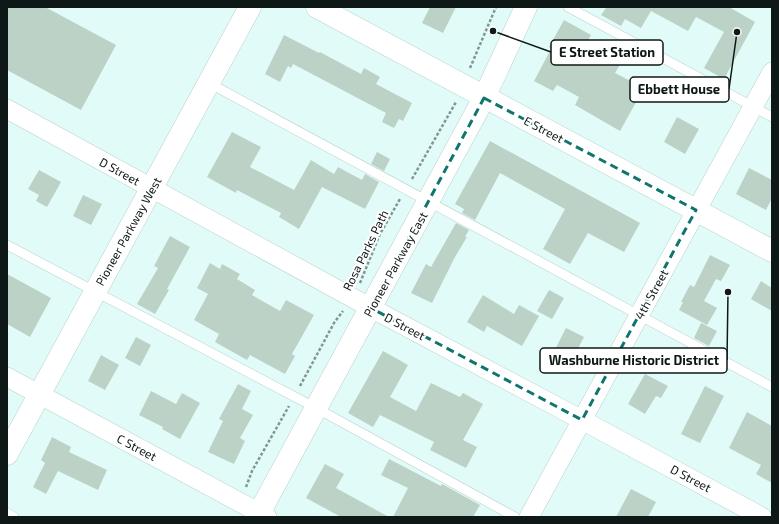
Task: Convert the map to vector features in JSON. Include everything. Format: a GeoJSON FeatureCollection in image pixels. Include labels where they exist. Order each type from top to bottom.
{"type":"FeatureCollection","features":[{"type":"Feature","properties":{"kind":"main road","name":"Pioneer Parkway West"},"geometry":{"type":"LineString","coordinates":[[7,454],[250,7]]}},
{"type":"Feature","properties":{"kind":"main road","name":"E Street"},"geometry":{"type":"LineString","coordinates":[[317,7],[484,98],[772,251]]}},
{"type":"Feature","properties":{"kind":"main road","name":"Pioneer Parkway East"},"geometry":{"type":"LineString","coordinates":[[261,516],[316,408],[362,303],[429,201],[484,98],[526,7]]}},
{"type":"Feature","properties":{"kind":"street","name":"4th Street"},"geometry":{"type":"LineString","coordinates":[[529,517],[772,72]]}},
{"type":"Feature","properties":{"kind":"street","name":"D Street"},"geometry":{"type":"LineString","coordinates":[[7,109],[362,303],[762,517]]}},
{"type":"Feature","properties":{"kind":"street","name":"C Street"},"geometry":{"type":"LineString","coordinates":[[7,377],[240,502],[261,516]]}},
{"type":"Feature","properties":{"kind":"lane"},"geometry":{"type":"LineString","coordinates":[[568,7],[772,117]]}},
{"type":"Feature","properties":{"kind":"lane"},"geometry":{"type":"LineString","coordinates":[[209,83],[772,387]]}},
{"type":"Feature","properties":{"kind":"lane"},"geometry":{"type":"LineString","coordinates":[[7,245],[316,408],[515,517]]}},
{"type":"Feature","properties":{"kind":"lane"},"geometry":{"type":"LineString","coordinates":[[7,513],[14,517]]}},
{"type":"Feature","properties":{"kind":"path","name":"Rosa Parks Path"},"geometry":{"type":"LineString","coordinates":[[240,502],[252,471],[334,323],[362,303],[363,278],[380,234],[456,101],[496,7]]}},
{"type":"Feature","properties":{"kind":"highlighted area"},"geometry":{"type":"Polygon","coordinates":[[[484,98],[696,210],[582,420],[371,308],[484,98]]]}},
{"type":"Feature","properties":{"kind":"building"},"geometry":{"type":"Polygon","coordinates":[[[7,7],[45,7],[116,45],[81,110],[7,70],[7,7]]]}},
{"type":"Feature","properties":{"kind":"building"},"geometry":{"type":"Polygon","coordinates":[[[430,7],[456,7],[443,33],[422,23],[430,7]]]}},
{"type":"Feature","properties":{"kind":"building"},"geometry":{"type":"Polygon","coordinates":[[[604,7],[729,7],[755,22],[724,79],[704,68],[724,32],[696,17],[688,31],[651,11],[641,28],[625,19],[621,26],[601,15],[606,8],[604,7]]]}},
{"type":"Feature","properties":{"kind":"building"},"geometry":{"type":"Polygon","coordinates":[[[564,20],[591,35],[586,44],[621,63],[615,73],[644,88],[620,131],[575,105],[579,97],[557,85],[553,91],[534,81],[551,49],[549,47],[564,20]]]}},
{"type":"Feature","properties":{"kind":"building"},"geometry":{"type":"Polygon","coordinates":[[[284,35],[361,74],[364,68],[380,77],[376,84],[412,103],[403,121],[399,119],[394,128],[382,122],[386,113],[293,64],[291,68],[288,66],[280,82],[265,74],[284,35]]]}},
{"type":"Feature","properties":{"kind":"building"},"geometry":{"type":"Polygon","coordinates":[[[677,117],[699,129],[685,154],[664,142],[677,117]]]}},
{"type":"Feature","properties":{"kind":"building"},"geometry":{"type":"Polygon","coordinates":[[[232,132],[261,147],[250,167],[294,190],[311,160],[334,174],[338,167],[362,180],[365,174],[379,182],[365,209],[322,187],[299,229],[279,217],[281,213],[237,190],[236,193],[207,177],[232,132]]]}},
{"type":"Feature","properties":{"kind":"building"},"geometry":{"type":"Polygon","coordinates":[[[490,141],[640,223],[624,252],[588,233],[570,264],[543,249],[565,209],[500,173],[475,220],[462,213],[464,209],[455,204],[490,141]]]}},
{"type":"Feature","properties":{"kind":"building"},"geometry":{"type":"Polygon","coordinates":[[[377,152],[390,159],[384,171],[371,164],[377,152]]]}},
{"type":"Feature","properties":{"kind":"building"},"geometry":{"type":"Polygon","coordinates":[[[749,168],[772,180],[772,198],[766,210],[736,194],[749,168]]]}},
{"type":"Feature","properties":{"kind":"building"},"geometry":{"type":"Polygon","coordinates":[[[39,170],[61,182],[47,207],[36,201],[39,195],[28,189],[39,170]]]}},
{"type":"Feature","properties":{"kind":"building"},"geometry":{"type":"Polygon","coordinates":[[[83,195],[102,204],[91,225],[73,216],[83,195]]]}},
{"type":"Feature","properties":{"kind":"building"},"geometry":{"type":"Polygon","coordinates":[[[456,223],[469,230],[465,237],[467,237],[455,257],[432,303],[411,293],[426,264],[431,267],[456,223]]]}},
{"type":"Feature","properties":{"kind":"building"},"geometry":{"type":"Polygon","coordinates":[[[170,236],[190,247],[167,289],[169,290],[155,314],[137,304],[158,268],[154,266],[170,236]]]}},
{"type":"Feature","properties":{"kind":"building"},"geometry":{"type":"Polygon","coordinates":[[[710,255],[730,265],[721,281],[716,279],[704,301],[717,308],[707,325],[679,310],[683,302],[681,302],[690,285],[694,287],[710,255]]]}},
{"type":"Feature","properties":{"kind":"building"},"geometry":{"type":"Polygon","coordinates":[[[210,263],[220,269],[222,264],[240,274],[237,279],[255,290],[252,295],[280,311],[286,300],[314,315],[292,354],[295,356],[285,374],[250,355],[247,360],[215,342],[219,334],[194,320],[208,294],[197,288],[210,263]]]}},
{"type":"Feature","properties":{"kind":"building"},"geometry":{"type":"Polygon","coordinates":[[[7,274],[51,298],[30,337],[7,324],[7,274]]]}},
{"type":"Feature","properties":{"kind":"building"},"geometry":{"type":"Polygon","coordinates":[[[761,281],[772,288],[772,311],[751,299],[761,281]]]}},
{"type":"Feature","properties":{"kind":"building"},"geometry":{"type":"Polygon","coordinates":[[[549,290],[564,298],[552,319],[537,311],[549,290]]]}},
{"type":"Feature","properties":{"kind":"building"},"geometry":{"type":"Polygon","coordinates":[[[483,295],[514,314],[519,305],[539,316],[522,346],[487,326],[484,332],[467,322],[483,295]]]}},
{"type":"Feature","properties":{"kind":"building"},"geometry":{"type":"Polygon","coordinates":[[[701,323],[717,331],[709,346],[694,338],[701,323]]]}},
{"type":"Feature","properties":{"kind":"building"},"geometry":{"type":"Polygon","coordinates":[[[566,328],[584,337],[565,374],[547,365],[566,328]]]}},
{"type":"Feature","properties":{"kind":"building"},"geometry":{"type":"Polygon","coordinates":[[[136,337],[151,345],[140,366],[125,358],[136,337]]]}},
{"type":"Feature","properties":{"kind":"building"},"geometry":{"type":"Polygon","coordinates":[[[383,351],[408,365],[390,397],[416,411],[431,383],[460,397],[463,393],[483,404],[463,440],[477,447],[466,468],[430,450],[434,442],[380,415],[373,427],[348,413],[383,351]]]}},
{"type":"Feature","properties":{"kind":"building"},"geometry":{"type":"Polygon","coordinates":[[[101,355],[119,365],[105,390],[88,381],[101,355]]]}},
{"type":"Feature","properties":{"kind":"building"},"geometry":{"type":"Polygon","coordinates":[[[645,374],[668,386],[661,398],[656,396],[645,414],[628,404],[645,374]]]}},
{"type":"Feature","properties":{"kind":"building"},"geometry":{"type":"Polygon","coordinates":[[[238,384],[251,391],[242,409],[253,415],[240,438],[245,441],[234,464],[208,452],[223,421],[219,419],[238,384]]]}},
{"type":"Feature","properties":{"kind":"building"},"geometry":{"type":"Polygon","coordinates":[[[705,386],[724,396],[700,443],[681,434],[705,386]]]}},
{"type":"Feature","properties":{"kind":"building"},"geometry":{"type":"Polygon","coordinates":[[[151,391],[176,404],[182,393],[200,403],[180,439],[162,429],[163,427],[139,415],[151,391]]]}},
{"type":"Feature","properties":{"kind":"building"},"geometry":{"type":"Polygon","coordinates":[[[747,412],[772,426],[772,483],[756,474],[761,465],[729,448],[747,412]]]}},
{"type":"Feature","properties":{"kind":"building"},"geometry":{"type":"Polygon","coordinates":[[[52,437],[71,447],[69,452],[107,470],[98,490],[58,471],[46,494],[33,487],[45,463],[41,460],[52,437]]]}},
{"type":"Feature","properties":{"kind":"building"},"geometry":{"type":"Polygon","coordinates":[[[389,459],[441,486],[442,484],[480,505],[473,517],[393,517],[408,488],[381,475],[389,459]]]}},
{"type":"Feature","properties":{"kind":"building"},"geometry":{"type":"Polygon","coordinates":[[[325,464],[344,474],[336,488],[389,517],[341,517],[306,498],[325,464]]]}},
{"type":"Feature","properties":{"kind":"building"},"geometry":{"type":"Polygon","coordinates":[[[631,489],[656,502],[648,517],[616,517],[631,489]]]}},
{"type":"Feature","properties":{"kind":"place","name":"E Street Station"},"geometry":{"type":"Point","coordinates":[493,31]}},
{"type":"Feature","properties":{"kind":"place","name":"Ebbett House"},"geometry":{"type":"Point","coordinates":[737,32]}},
{"type":"Feature","properties":{"kind":"place","name":"Washburne Historic District"},"geometry":{"type":"Point","coordinates":[728,292]}}]}
